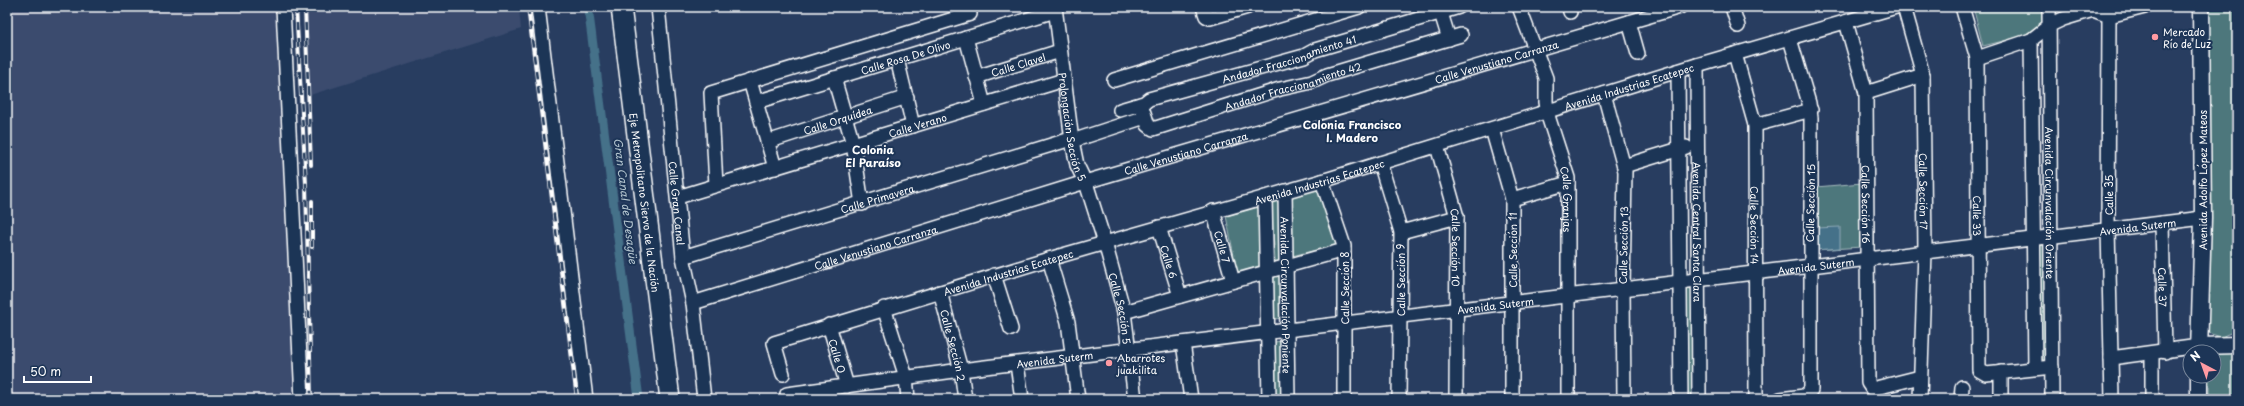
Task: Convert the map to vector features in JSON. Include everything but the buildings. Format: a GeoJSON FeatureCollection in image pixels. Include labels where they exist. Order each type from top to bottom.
{"type":"FeatureCollection","features":[{"type":"Feature","properties":{"kind":"highway","name":"Eje Metropolitano Siervo de la Nación"},"geometry":{"type":"LineString","coordinates":[[621,7],[670,399]]}},
{"type":"Feature","properties":{"kind":"highway","name":"Eje Metropolitano Siervo de la Nación"},"geometry":{"type":"LineString","coordinates":[[633,7],[681,399]]}},
{"type":"Feature","properties":{"kind":"main road","name":"Avenida Adolfo López Mateos"},"geometry":{"type":"LineString","coordinates":[[2199,344],[2203,218],[2201,7]]}},
{"type":"Feature","properties":{"kind":"main road"},"geometry":{"type":"LineString","coordinates":[[2222,347],[2237,345]]}},
{"type":"Feature","properties":{"kind":"main road"},"geometry":{"type":"LineString","coordinates":[[2199,384],[2199,399]]}},
{"type":"Feature","properties":{"kind":"street"},"geometry":{"type":"LineString","coordinates":[[283,7],[302,399]]}},
{"type":"Feature","properties":{"kind":"street"},"geometry":{"type":"LineString","coordinates":[[538,7],[586,399]]}},
{"type":"Feature","properties":{"kind":"street","name":"Calle Gran Canal"},"geometry":{"type":"LineString","coordinates":[[658,7],[683,257],[693,303],[704,399]]}},
{"type":"Feature","properties":{"kind":"street"},"geometry":{"type":"LineString","coordinates":[[1203,7],[1206,16],[1210,18],[1248,7]]}},
{"type":"Feature","properties":{"kind":"street"},"geometry":{"type":"LineString","coordinates":[[1114,80],[1359,7]]}},
{"type":"Feature","properties":{"kind":"street","name":"Andador Fraccionamiento 41"},"geometry":{"type":"LineString","coordinates":[[1120,110],[1141,104],[1149,99],[1304,56],[1315,50],[1425,12],[1440,13],[1459,7]]}},
{"type":"Feature","properties":{"kind":"street","name":"Calle Granjas"},"geometry":{"type":"LineString","coordinates":[[1519,7],[1546,78],[1548,111],[1568,183],[1568,399]]}},
{"type":"Feature","properties":{"kind":"street","name":"Calle Venustiano Carranza"},"geometry":{"type":"LineString","coordinates":[[693,303],[1085,182],[1680,7]]}},
{"type":"Feature","properties":{"kind":"street"},"geometry":{"type":"LineString","coordinates":[[1732,7],[1738,26]]}},
{"type":"Feature","properties":{"kind":"street","name":"Avenida Industrias Ecatepec"},"geometry":{"type":"LineString","coordinates":[[783,374],[774,343],[994,275],[1322,181],[1697,65],[1896,7]]}},
{"type":"Feature","properties":{"kind":"street","name":"Calle Sección 17"},"geometry":{"type":"LineString","coordinates":[[1904,7],[1923,75],[1925,252],[1920,399]]}},
{"type":"Feature","properties":{"kind":"street"},"geometry":{"type":"LineString","coordinates":[[1962,7],[1977,58],[2031,40],[2058,20],[2093,10],[2109,16],[2145,7]]}},
{"type":"Feature","properties":{"kind":"street","name":"Avenida Circunvalación Oriente"},"geometry":{"type":"LineString","coordinates":[[2050,7],[2052,399]]}},
{"type":"Feature","properties":{"kind":"street","name":"Calle Rosa De Olivo"},"geometry":{"type":"LineString","coordinates":[[756,102],[966,38],[1055,9]]}},
{"type":"Feature","properties":{"kind":"street","name":"Prolongación Sección 5"},"geometry":{"type":"LineString","coordinates":[[1055,9],[1072,140],[1077,165],[1085,182],[1105,243]]}},
{"type":"Feature","properties":{"kind":"street","name":"Andador Fraccionamiento 42"},"geometry":{"type":"LineString","coordinates":[[1145,117],[1149,127],[1153,129],[1280,89],[1312,82],[1327,75],[1455,37],[1440,13]]}},
{"type":"Feature","properties":{"kind":"street"},"geometry":{"type":"LineString","coordinates":[[716,186],[711,93],[970,14]]}},
{"type":"Feature","properties":{"kind":"street","name":"Calle 35"},"geometry":{"type":"LineString","coordinates":[[2109,16],[2108,229],[2112,399]]}},
{"type":"Feature","properties":{"kind":"street"},"geometry":{"type":"LineString","coordinates":[[1629,22],[1638,54]]}},
{"type":"Feature","properties":{"kind":"street","name":"Calle Sección 16"},"geometry":{"type":"LineString","coordinates":[[1846,22],[1866,93],[1868,384],[1872,394]]}},
{"type":"Feature","properties":{"kind":"street"},"geometry":{"type":"LineString","coordinates":[[966,38],[984,104]]}},
{"type":"Feature","properties":{"kind":"street","name":"Calle Sección 15"},"geometry":{"type":"LineString","coordinates":[[1783,399],[1804,396],[1811,390],[1811,110],[1790,39]]}},
{"type":"Feature","properties":{"kind":"street","name":"Avenida Circunvalación Oriente"},"geometry":{"type":"LineString","coordinates":[[2031,40],[2035,238],[2035,368]]}},
{"type":"Feature","properties":{"kind":"street","name":"Calle Clavel"},"geometry":{"type":"LineString","coordinates":[[976,77],[1060,51]]}},
{"type":"Feature","properties":{"kind":"street","name":"Calle Sección 14"},"geometry":{"type":"LineString","coordinates":[[1734,54],[1754,125],[1756,399]]}},
{"type":"Feature","properties":{"kind":"street","name":"Calle 33"},"geometry":{"type":"LineString","coordinates":[[1977,58],[1979,368],[1981,372],[2001,372]]}},
{"type":"Feature","properties":{"kind":"street"},"geometry":{"type":"LineString","coordinates":[[897,59],[913,126]]}},
{"type":"Feature","properties":{"kind":"street","name":"Avenida Central Santa Clara"},"geometry":{"type":"LineString","coordinates":[[1697,65],[1700,279],[1699,399]]}},
{"type":"Feature","properties":{"kind":"street","name":"Avenida Central Santa Clara"},"geometry":{"type":"LineString","coordinates":[[1678,71],[1681,399]]}},
{"type":"Feature","properties":{"kind":"street"},"geometry":{"type":"LineString","coordinates":[[1866,93],[1923,75]]}},
{"type":"Feature","properties":{"kind":"street"},"geometry":{"type":"LineString","coordinates":[[834,78],[853,144],[862,204]]}},
{"type":"Feature","properties":{"kind":"street","name":"Calle Verano"},"geometry":{"type":"LineString","coordinates":[[678,197],[1064,80]]}},
{"type":"Feature","properties":{"kind":"street"},"geometry":{"type":"LineString","coordinates":[[750,81],[774,168]]}},
{"type":"Feature","properties":{"kind":"street","name":"Calle Sección 13"},"geometry":{"type":"LineString","coordinates":[[1604,94],[1624,166],[1624,399]]}},
{"type":"Feature","properties":{"kind":"street","name":"Calle Orquídea"},"geometry":{"type":"LineString","coordinates":[[767,142],[846,118],[907,97]]}},
{"type":"Feature","properties":{"kind":"street"},"geometry":{"type":"LineString","coordinates":[[1072,140],[1145,117],[1141,104]]}},
{"type":"Feature","properties":{"kind":"street"},"geometry":{"type":"LineString","coordinates":[[1754,125],[1811,110]]}},
{"type":"Feature","properties":{"kind":"street","name":"Calle Sección 11"},"geometry":{"type":"LineString","coordinates":[[1492,129],[1512,200],[1512,399]]}},
{"type":"Feature","properties":{"kind":"street","name":"Calle Primavera"},"geometry":{"type":"LineString","coordinates":[[683,257],[1072,140]]}},
{"type":"Feature","properties":{"kind":"street"},"geometry":{"type":"LineString","coordinates":[[1624,166],[1697,144]]}},
{"type":"Feature","properties":{"kind":"street","name":"Calle Sección 10"},"geometry":{"type":"LineString","coordinates":[[1436,146],[1457,217],[1456,399]]}},
{"type":"Feature","properties":{"kind":"street","name":"Calle Sección 9"},"geometry":{"type":"LineString","coordinates":[[1380,163],[1401,232],[1399,399]]}},
{"type":"Feature","properties":{"kind":"street","name":"Calle Sección 8"},"geometry":{"type":"LineString","coordinates":[[1322,181],[1343,241],[1344,250],[1344,399]]}},
{"type":"Feature","properties":{"kind":"street"},"geometry":{"type":"LineString","coordinates":[[1512,200],[1568,183]]}},
{"type":"Feature","properties":{"kind":"street","name":"Avenida Circunvalación Poniente"},"geometry":{"type":"LineString","coordinates":[[1285,191],[1288,399]]}},
{"type":"Feature","properties":{"kind":"street","name":"Avenida Circunvalación Poniente"},"geometry":{"type":"LineString","coordinates":[[1265,197],[1269,332],[1269,399]]}},
{"type":"Feature","properties":{"kind":"street","name":"Calle 7"},"geometry":{"type":"LineString","coordinates":[[1213,211],[1233,281]]}},
{"type":"Feature","properties":{"kind":"street"},"geometry":{"type":"LineString","coordinates":[[1401,232],[1457,217]]}},
{"type":"Feature","properties":{"kind":"street","name":"Avenida Suterm"},"geometry":{"type":"LineString","coordinates":[[788,394],[961,370],[1074,358],[1679,281],[1867,260],[2203,218]]}},
{"type":"Feature","properties":{"kind":"street","name":"Calle 37"},"geometry":{"type":"LineString","coordinates":[[2152,399],[2158,353],[2162,223]]}},
{"type":"Feature","properties":{"kind":"street","name":"Calle 6"},"geometry":{"type":"LineString","coordinates":[[1159,227],[1180,296]]}},
{"type":"Feature","properties":{"kind":"street","name":"Calle Sección 5"},"geometry":{"type":"LineString","coordinates":[[1105,243],[1124,312],[1135,399]]}},
{"type":"Feature","properties":{"kind":"street"},"geometry":{"type":"LineString","coordinates":[[1124,312],[1344,250]]}},
{"type":"Feature","properties":{"kind":"street"},"geometry":{"type":"LineString","coordinates":[[1049,259],[1068,322],[1074,358],[1078,399]]}},
{"type":"Feature","properties":{"kind":"street"},"geometry":{"type":"LineString","coordinates":[[994,275],[1011,329]]}},
{"type":"Feature","properties":{"kind":"street","name":"Calle Sección 2"},"geometry":{"type":"LineString","coordinates":[[940,292],[961,370],[965,399]]}},
{"type":"Feature","properties":{"kind":"street"},"geometry":{"type":"LineString","coordinates":[[884,308],[906,378],[908,399]]}},
{"type":"Feature","properties":{"kind":"street","name":"Calle O"},"geometry":{"type":"LineString","coordinates":[[829,325],[847,386]]}},
{"type":"Feature","properties":{"kind":"street"},"geometry":{"type":"LineString","coordinates":[[1183,343],[1191,399]]}},
{"type":"Feature","properties":{"kind":"street"},"geometry":{"type":"LineString","coordinates":[[2111,358],[2182,351]]}},
{"type":"Feature","properties":{"kind":"street"},"geometry":{"type":"LineString","coordinates":[[1017,364],[1022,399]]}},
{"type":"Feature","properties":{"kind":"street"},"geometry":{"type":"LineString","coordinates":[[2001,399],[2001,372],[2052,367]]}},
{"type":"Feature","properties":{"kind":"street"},"geometry":{"type":"LineString","coordinates":[[1872,394],[1920,377]]}},
{"type":"Feature","properties":{"kind":"shaded area"},"geometry":{"type":"Polygon","coordinates":[[[7,7],[288,7],[294,399],[7,399],[7,7]]]}},
{"type":"Feature","properties":{"kind":"shaded area"},"geometry":{"type":"Polygon","coordinates":[[[304,7],[519,7],[521,29],[310,95],[304,7]]]}},
{"type":"Feature","properties":{"kind":"shaded area"},"geometry":{"type":"Polygon","coordinates":[[[1840,227],[1840,248],[1815,250],[1816,228],[1840,227]]]}},
{"type":"Feature","properties":{"kind":"green space"},"geometry":{"type":"Polygon","coordinates":[[[1973,7],[2046,7],[2046,18],[2027,35],[1983,46],[1973,7]]]}},
{"type":"Feature","properties":{"kind":"green space"},"geometry":{"type":"Polygon","coordinates":[[[2207,7],[2235,7],[2235,331],[2221,337],[2208,333],[2207,7]]]}},
{"type":"Feature","properties":{"kind":"green space"},"geometry":{"type":"Polygon","coordinates":[[[1862,183],[1862,247],[1815,250],[1816,187],[1862,183]]]}},
{"type":"Feature","properties":{"kind":"green space"},"geometry":{"type":"Polygon","coordinates":[[[1319,188],[1340,244],[1292,256],[1291,195],[1319,188]]]}},
{"type":"Feature","properties":{"kind":"green space"},"geometry":{"type":"Polygon","coordinates":[[[1281,200],[1281,261],[1275,261],[1271,202],[1281,200]]]}},
{"type":"Feature","properties":{"kind":"green space"},"geometry":{"type":"Polygon","coordinates":[[[1260,206],[1263,267],[1238,276],[1226,216],[1260,206]]]}},
{"type":"Feature","properties":{"kind":"green space"},"geometry":{"type":"Polygon","coordinates":[[[2047,243],[2048,362],[2038,362],[2038,244],[2047,243]]]}},
{"type":"Feature","properties":{"kind":"green space"},"geometry":{"type":"Polygon","coordinates":[[[1281,275],[1284,318],[1274,319],[1272,277],[1281,275]]]}},
{"type":"Feature","properties":{"kind":"green space"},"geometry":{"type":"Polygon","coordinates":[[[1696,288],[1696,399],[1684,399],[1683,289],[1696,288]]]}},
{"type":"Feature","properties":{"kind":"green space"},"geometry":{"type":"Polygon","coordinates":[[[1282,341],[1283,399],[1274,399],[1274,342],[1282,341]]]}},
{"type":"Feature","properties":{"kind":"green space"},"geometry":{"type":"Polygon","coordinates":[[[2237,349],[2237,399],[2209,399],[2209,384],[2222,384],[2222,351],[2237,349]]]}},
{"type":"Feature","properties":{"kind":"waterway","name":"Gran Canal de Desagüe"},"geometry":{"type":"LineString","coordinates":[[588,7],[639,399]]}},
{"type":"Feature","properties":{"kind":"railway"},"geometry":{"type":"LineString","coordinates":[[296,7],[306,184],[311,399]]}},
{"type":"Feature","properties":{"kind":"railway"},"geometry":{"type":"LineString","coordinates":[[305,7],[311,165]]}},
{"type":"Feature","properties":{"kind":"railway"},"geometry":{"type":"LineString","coordinates":[[528,7],[577,399]]}},
{"type":"Feature","properties":{"kind":"railway"},"geometry":{"type":"LineString","coordinates":[[312,201],[312,247]]}},
{"type":"Feature","properties":{"kind":"place","name":"Mercado Río de Luz"},"geometry":{"type":"Point","coordinates":[2155,37]}},
{"type":"Feature","properties":{"kind":"place","name":"Abarrotes juakilita"},"geometry":{"type":"Point","coordinates":[1109,363]}},
{"type":"Feature","properties":{"kind":"district","name":"Colonia Francisco I. Madero"},"geometry":{"type":"Point","coordinates":[1352,130]}},
{"type":"Feature","properties":{"kind":"district","name":"Colonia El Paraíso"},"geometry":{"type":"Point","coordinates":[873,155]}}]}
